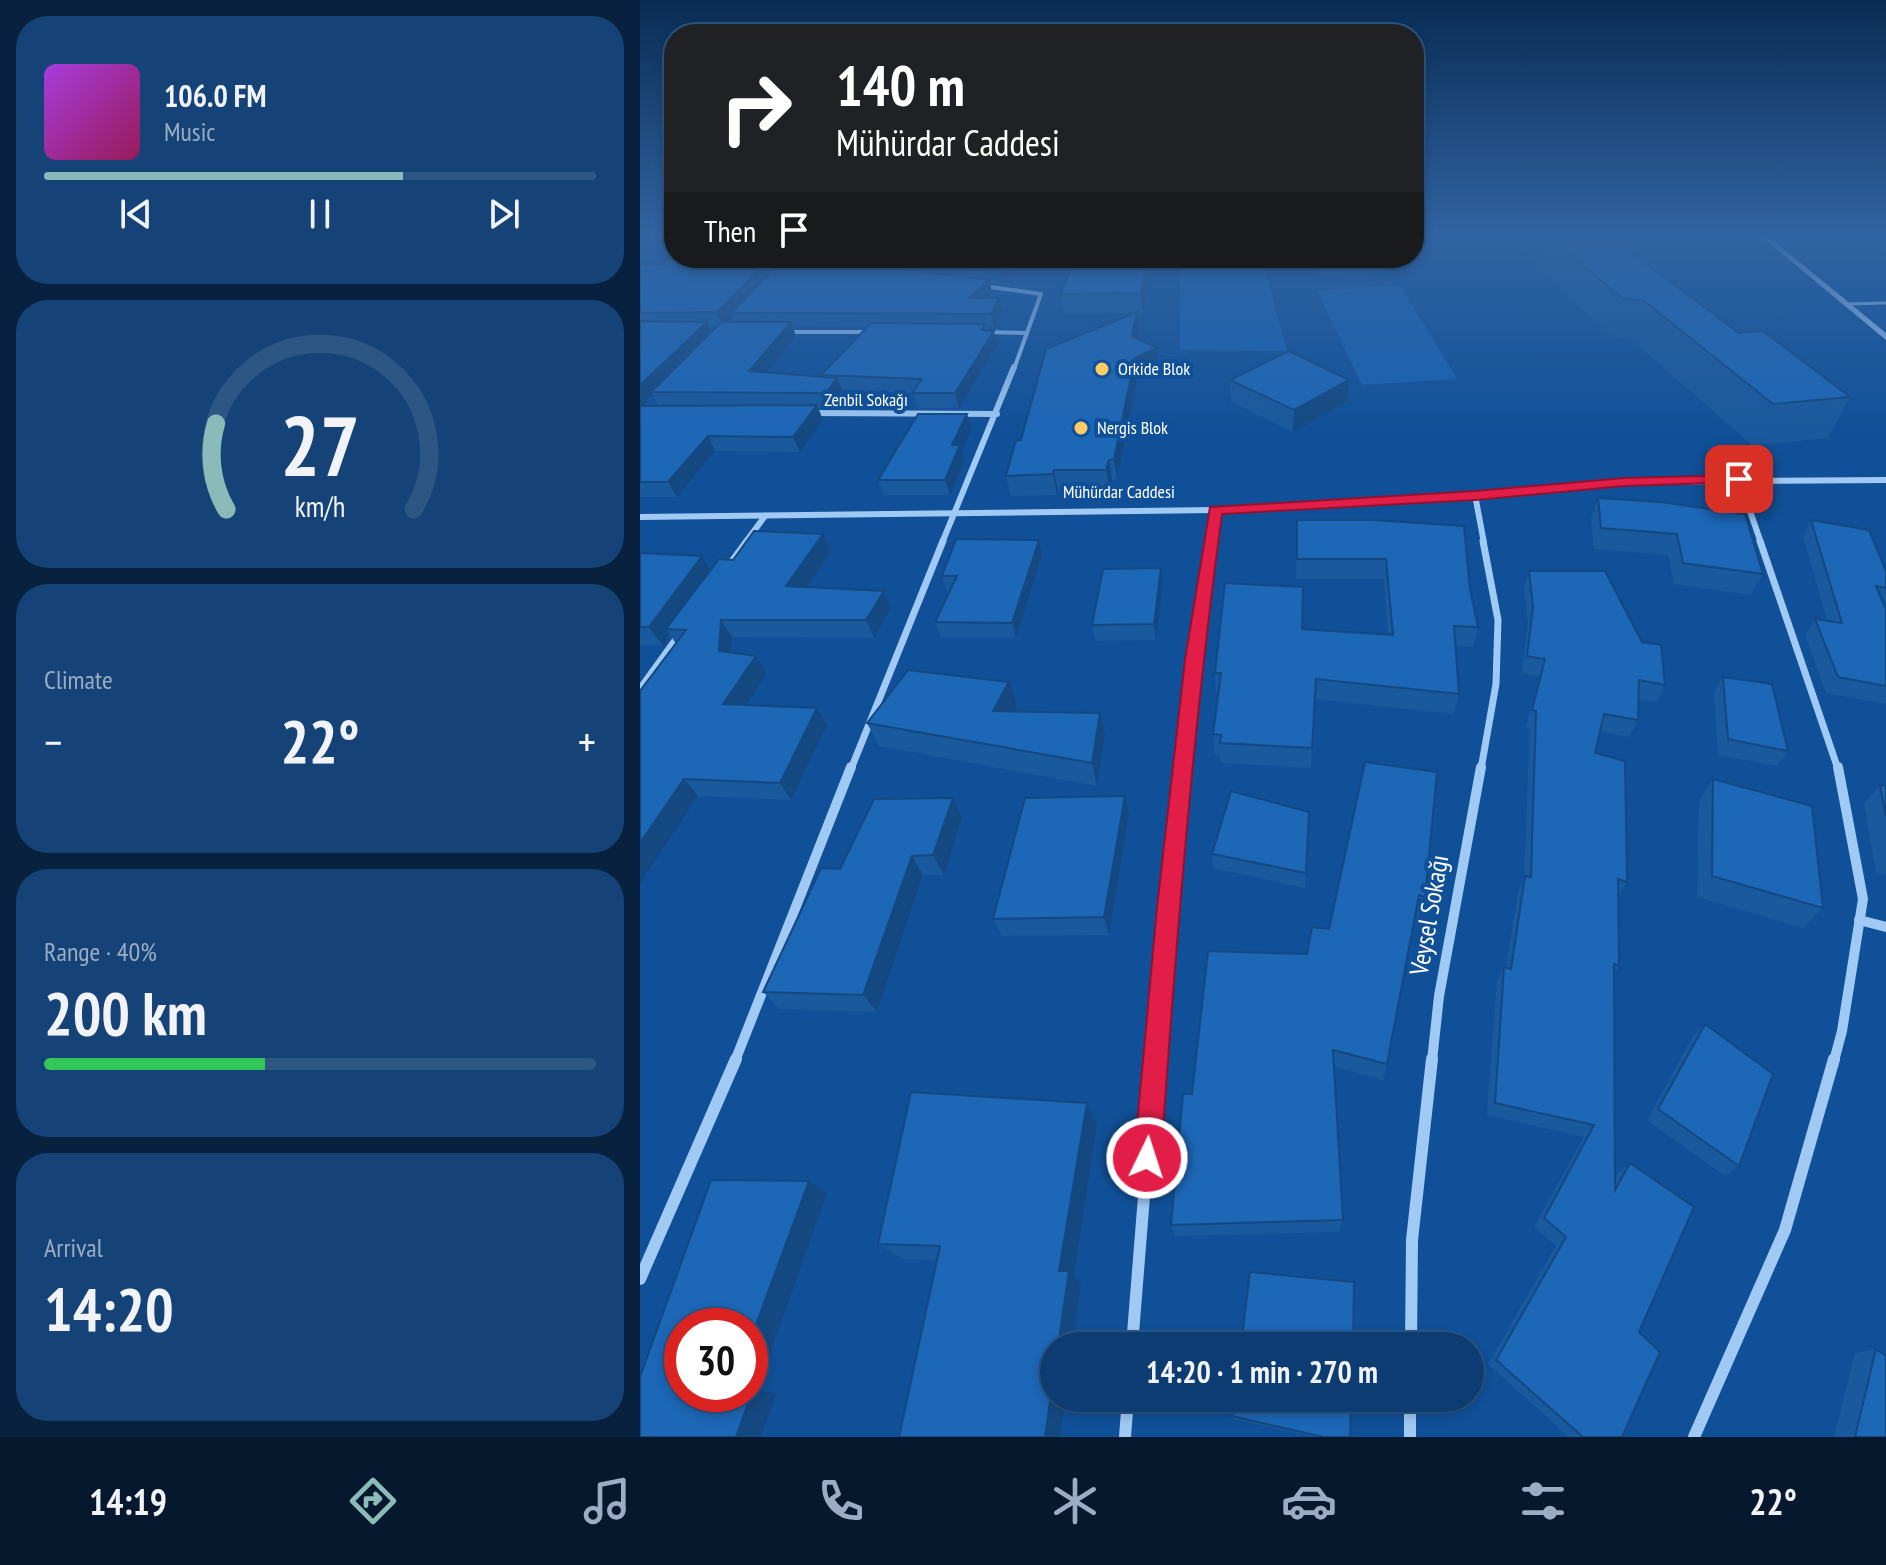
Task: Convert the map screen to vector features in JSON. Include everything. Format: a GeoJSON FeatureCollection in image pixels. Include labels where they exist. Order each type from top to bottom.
{"type":"FeatureCollection","features":[{"type":"Feature","properties":{"kind":"street"},"geometry":{"type":"LineString","coordinates":[[640,1279],[742,1045],[902,638],[997,414],[1039,300]]}},
{"type":"Feature","properties":{"kind":"street"},"geometry":{"type":"LineString","coordinates":[[1841,300],[1886,337]]}},
{"type":"Feature","properties":{"kind":"street"},"geometry":{"type":"LineString","coordinates":[[772,332],[883,332]]}},
{"type":"Feature","properties":{"kind":"street"},"geometry":{"type":"LineString","coordinates":[[979,332],[1027,333]]}},
{"type":"Feature","properties":{"kind":"street","name":"Zenbil Sokağı"},"geometry":{"type":"LineString","coordinates":[[805,413],[997,414]]}},
{"type":"Feature","properties":{"kind":"street"},"geometry":{"type":"LineString","coordinates":[[1694,1437],[1785,1230],[1842,1031],[1863,899],[1838,767],[1739,479]]}},
{"type":"Feature","properties":{"kind":"street","name":"Mühürdar Caddesi"},"geometry":{"type":"LineString","coordinates":[[640,517],[1215,510],[1475,495],[1624,482],[1886,480]]}},
{"type":"Feature","properties":{"kind":"street","name":"Veysel Sokağı"},"geometry":{"type":"LineString","coordinates":[[1411,1332],[1412,1240],[1439,996],[1496,684],[1498,620],[1475,495]]}},
{"type":"Feature","properties":{"kind":"street"},"geometry":{"type":"LineString","coordinates":[[1133,1332],[1165,938],[1194,660],[1215,510]]}},
{"type":"Feature","properties":{"kind":"street"},"geometry":{"type":"LineString","coordinates":[[720,578],[765,516]]}},
{"type":"Feature","properties":{"kind":"street"},"geometry":{"type":"LineString","coordinates":[[640,689],[644,678],[684,628]]}},
{"type":"Feature","properties":{"kind":"street"},"geometry":{"type":"LineString","coordinates":[[1859,920],[1886,927]]}},
{"type":"Feature","properties":{"kind":"street"},"geometry":{"type":"LineString","coordinates":[[1125,1437],[1127,1412]]}},
{"type":"Feature","properties":{"kind":"street"},"geometry":{"type":"LineString","coordinates":[[1410,1412],[1410,1437]]}},
{"type":"Feature","properties":{"kind":"lane"},"geometry":{"type":"LineString","coordinates":[[1846,304],[1886,303]]}},
{"type":"Feature","properties":{"kind":"shaded area"},"geometry":{"type":"Polygon","coordinates":[[[1180,300],[1273,300],[1287,351],[1180,350],[1180,300]]]}},
{"type":"Feature","properties":{"kind":"shaded area"},"geometry":{"type":"Polygon","coordinates":[[[1321,300],[1409,300],[1457,379],[1362,385],[1321,300]]]}},
{"type":"Feature","properties":{"kind":"building"},"geometry":{"type":"Polygon","coordinates":[[[640,300],[729,300],[717,312],[640,313],[640,300]]]}},
{"type":"Feature","properties":{"kind":"building"},"geometry":{"type":"Polygon","coordinates":[[[744,300],[998,300],[991,314],[731,313],[744,300]]]}},
{"type":"Feature","properties":{"kind":"building"},"geometry":{"type":"Polygon","coordinates":[[[1637,300],[1695,300],[1739,333],[1763,331],[1850,397],[1773,404],[1644,301],[1637,300]]]}},
{"type":"Feature","properties":{"kind":"building"},"geometry":{"type":"Polygon","coordinates":[[[1137,312],[1132,336],[1157,348],[1135,358],[1114,459],[1109,460],[1106,470],[1054,470],[1053,474],[1006,476],[1016,440],[1021,440],[1046,349],[1137,312]]]}},
{"type":"Feature","properties":{"kind":"building"},"geometry":{"type":"Polygon","coordinates":[[[640,321],[707,322],[640,385],[640,321]]]}},
{"type":"Feature","properties":{"kind":"building"},"geometry":{"type":"Polygon","coordinates":[[[721,322],[791,322],[749,371],[837,378],[826,393],[651,392],[721,322]]]}},
{"type":"Feature","properties":{"kind":"building"},"geometry":{"type":"Polygon","coordinates":[[[871,323],[985,324],[982,330],[994,331],[955,393],[912,393],[922,379],[821,375],[871,323]]]}},
{"type":"Feature","properties":{"kind":"building"},"geometry":{"type":"Polygon","coordinates":[[[1289,351],[1349,380],[1294,410],[1230,380],[1289,351]]]}},
{"type":"Feature","properties":{"kind":"building"},"geometry":{"type":"Polygon","coordinates":[[[817,405],[793,437],[708,436],[668,482],[640,482],[640,406],[817,405]]]}},
{"type":"Feature","properties":{"kind":"building"},"geometry":{"type":"Polygon","coordinates":[[[918,414],[967,414],[952,445],[960,445],[945,480],[878,480],[918,414]]]}},
{"type":"Feature","properties":{"kind":"building"},"geometry":{"type":"Polygon","coordinates":[[[1598,498],[1660,502],[1745,514],[1763,574],[1683,563],[1677,534],[1601,528],[1598,498]]]}},
{"type":"Feature","properties":{"kind":"building"},"geometry":{"type":"Polygon","coordinates":[[[1297,520],[1373,520],[1464,526],[1470,589],[1478,627],[1454,626],[1459,694],[1316,679],[1312,748],[1220,743],[1221,735],[1213,734],[1221,673],[1215,673],[1225,583],[1303,587],[1302,629],[1393,635],[1386,559],[1297,559],[1297,520]]]}},
{"type":"Feature","properties":{"kind":"building"},"geometry":{"type":"Polygon","coordinates":[[[1811,520],[1869,530],[1886,571],[1886,588],[1876,586],[1886,609],[1886,686],[1838,677],[1815,619],[1842,623],[1811,520]]]}},
{"type":"Feature","properties":{"kind":"building"},"geometry":{"type":"Polygon","coordinates":[[[754,531],[823,534],[786,586],[884,591],[866,620],[721,620],[719,651],[756,656],[723,704],[817,708],[780,783],[684,779],[640,843],[640,691],[686,630],[666,629],[719,559],[733,560],[754,531]]]}},
{"type":"Feature","properties":{"kind":"building"},"geometry":{"type":"Polygon","coordinates":[[[956,539],[1039,540],[1012,623],[935,622],[957,576],[942,576],[956,539]]]}},
{"type":"Feature","properties":{"kind":"building"},"geometry":{"type":"Polygon","coordinates":[[[640,553],[702,556],[649,627],[640,627],[640,553]]]}},
{"type":"Feature","properties":{"kind":"building"},"geometry":{"type":"Polygon","coordinates":[[[1161,568],[1154,624],[1092,625],[1103,569],[1161,568]]]}},
{"type":"Feature","properties":{"kind":"building"},"geometry":{"type":"Polygon","coordinates":[[[1529,571],[1605,571],[1642,642],[1661,645],[1665,685],[1639,680],[1638,720],[1604,714],[1595,753],[1625,761],[1627,882],[1618,879],[1619,966],[1614,964],[1615,1190],[1630,1163],[1694,1207],[1639,1332],[1660,1352],[1622,1437],[1583,1437],[1496,1360],[1566,1237],[1544,1218],[1594,1125],[1495,1103],[1504,967],[1511,969],[1525,876],[1531,877],[1536,711],[1532,710],[1545,659],[1527,656],[1533,607],[1529,571]]]}},
{"type":"Feature","properties":{"kind":"building"},"geometry":{"type":"Polygon","coordinates":[[[908,670],[1009,682],[993,711],[1100,713],[1092,763],[867,723],[908,670]]]}},
{"type":"Feature","properties":{"kind":"building"},"geometry":{"type":"Polygon","coordinates":[[[1723,677],[1772,684],[1788,751],[1728,739],[1723,677]]]}},
{"type":"Feature","properties":{"kind":"building"},"geometry":{"type":"Polygon","coordinates":[[[1365,762],[1437,772],[1425,897],[1419,895],[1387,1064],[1333,1050],[1343,1220],[1171,1225],[1183,1094],[1192,1094],[1208,951],[1307,954],[1312,927],[1329,929],[1365,762]]]}},
{"type":"Feature","properties":{"kind":"building"},"geometry":{"type":"Polygon","coordinates":[[[1713,779],[1812,806],[1823,908],[1712,876],[1713,779]]]}},
{"type":"Feature","properties":{"kind":"building"},"geometry":{"type":"Polygon","coordinates":[[[1880,785],[1886,786],[1886,816],[1880,785]]]}},
{"type":"Feature","properties":{"kind":"building"},"geometry":{"type":"Polygon","coordinates":[[[1231,791],[1309,812],[1306,873],[1212,854],[1231,791]]]}},
{"type":"Feature","properties":{"kind":"building"},"geometry":{"type":"Polygon","coordinates":[[[1125,796],[1104,917],[993,919],[1025,798],[1125,796]]]}},
{"type":"Feature","properties":{"kind":"building"},"geometry":{"type":"Polygon","coordinates":[[[953,798],[933,855],[912,856],[863,995],[763,992],[821,868],[840,869],[874,799],[953,798]]]}},
{"type":"Feature","properties":{"kind":"building"},"geometry":{"type":"Polygon","coordinates":[[[1705,1024],[1773,1074],[1739,1166],[1658,1109],[1705,1024]]]}},
{"type":"Feature","properties":{"kind":"building"},"geometry":{"type":"Polygon","coordinates":[[[911,1092],[1087,1103],[1059,1271],[1069,1271],[1060,1332],[1040,1332],[1040,1412],[1049,1412],[1045,1437],[899,1437],[940,1246],[878,1244],[911,1092]]]}},
{"type":"Feature","properties":{"kind":"building"},"geometry":{"type":"Polygon","coordinates":[[[711,1180],[809,1181],[762,1308],[665,1308],[711,1180]]]}},
{"type":"Feature","properties":{"kind":"building"},"geometry":{"type":"Polygon","coordinates":[[[1250,1272],[1354,1282],[1353,1332],[1243,1332],[1250,1272]]]}},
{"type":"Feature","properties":{"kind":"building"},"geometry":{"type":"Polygon","coordinates":[[[664,1310],[664,1412],[745,1412],[736,1437],[640,1437],[640,1377],[664,1310]]]}},
{"type":"Feature","properties":{"kind":"building"},"geometry":{"type":"Polygon","coordinates":[[[1876,1349],[1886,1356],[1886,1437],[1855,1437],[1876,1349]]]}},
{"type":"Feature","properties":{"kind":"building"},"geometry":{"type":"Polygon","coordinates":[[[1232,1412],[1351,1412],[1350,1437],[1323,1437],[1232,1416],[1232,1412]]]}},
{"type":"Feature","properties":{"kind":"place","name":"Orkide Blok"},"geometry":{"type":"Point","coordinates":[1102,369]}},
{"type":"Feature","properties":{"kind":"place","name":"Nergis Blok"},"geometry":{"type":"Point","coordinates":[1081,428]}},
{"type":"Feature","properties":{"kind":"route"},"geometry":{"type":"LineString","coordinates":[[1147,1158],[1165,938],[1194,660],[1215,510],[1475,495],[1624,482],[1739,479]]}}]}
